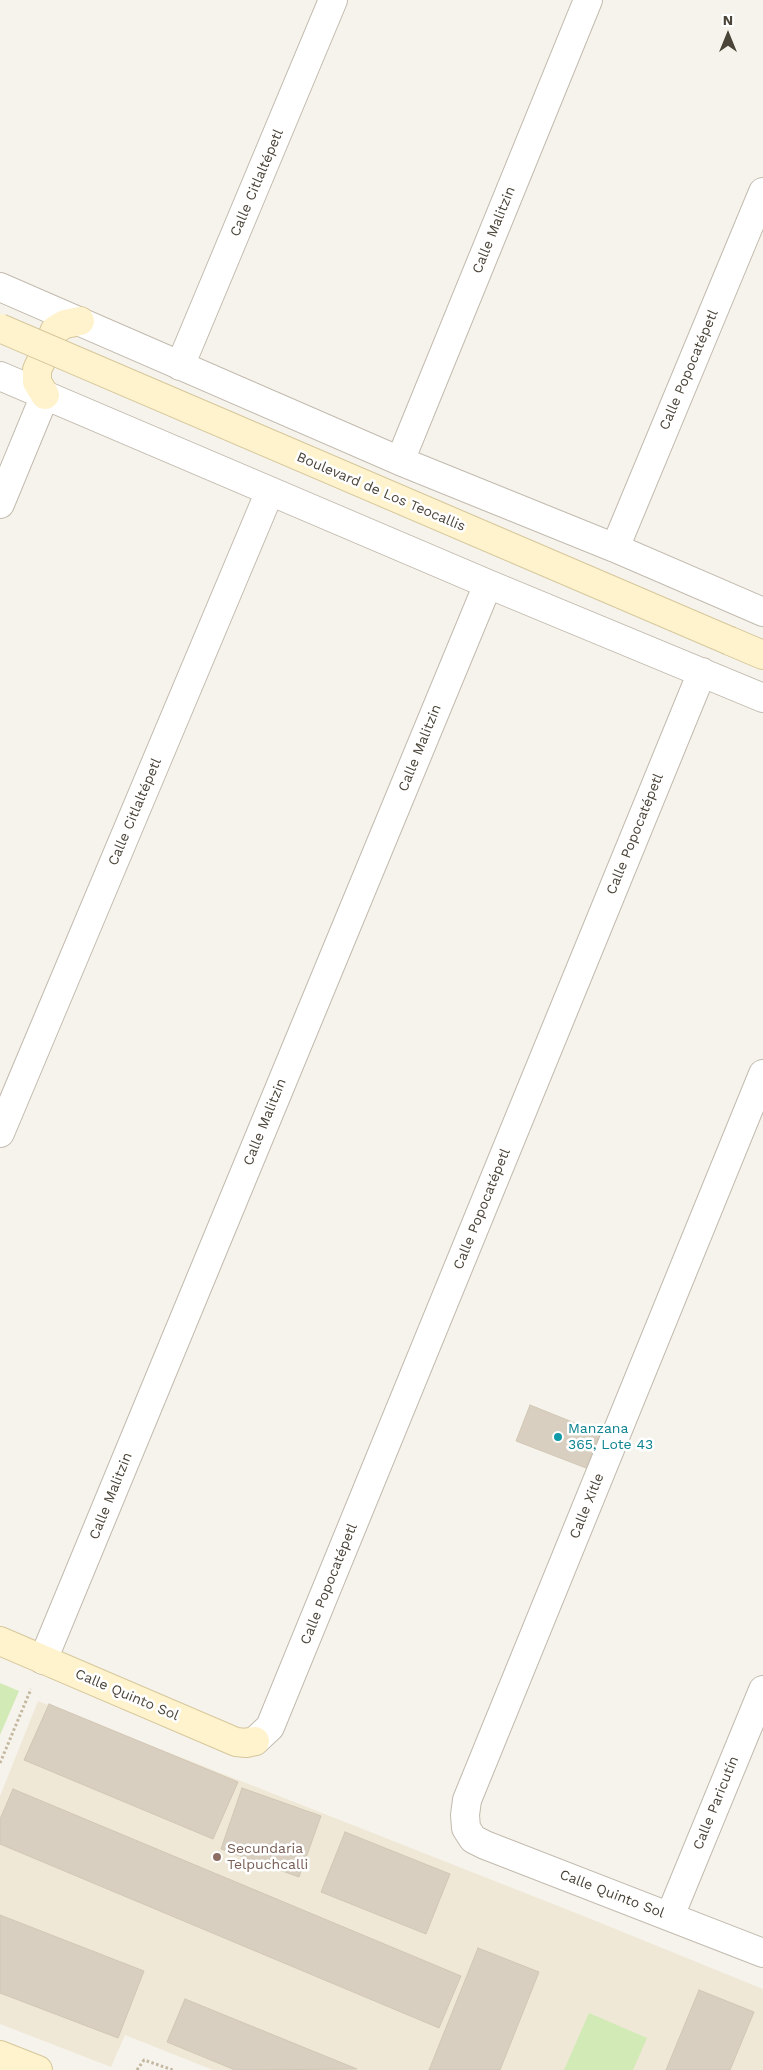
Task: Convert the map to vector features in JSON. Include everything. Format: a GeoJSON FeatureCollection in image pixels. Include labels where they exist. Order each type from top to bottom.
{"type":"FeatureCollection","features":[{"type":"Feature","properties":{"kind":"street","name":"Calle Citlaltépetl"},"geometry":{"type":"LineString","coordinates":[[180,366],[333,0]]}},
{"type":"Feature","properties":{"kind":"street","name":"Calle Malitzin"},"geometry":{"type":"LineString","coordinates":[[400,461],[588,0]]}},
{"type":"Feature","properties":{"kind":"street","name":"Calle Popocatépetl"},"geometry":{"type":"LineString","coordinates":[[615,548],[763,192]]}},
{"type":"Feature","properties":{"kind":"street"},"geometry":{"type":"LineString","coordinates":[[0,287],[400,461],[615,548],[763,612]]}},
{"type":"Feature","properties":{"kind":"street"},"geometry":{"type":"LineString","coordinates":[[45,395],[37,382],[36,370],[55,330],[65,324],[80,321]]}},
{"type":"Feature","properties":{"kind":"street","name":"Boulevard de Los Teocallis"},"geometry":{"type":"LineString","coordinates":[[0,328],[763,655]]}},
{"type":"Feature","properties":{"kind":"street"},"geometry":{"type":"LineString","coordinates":[[0,376],[488,584],[763,698]]}},
{"type":"Feature","properties":{"kind":"street"},"geometry":{"type":"LineString","coordinates":[[0,504],[45,395]]}},
{"type":"Feature","properties":{"kind":"street","name":"Calle Citlaltépetl"},"geometry":{"type":"LineString","coordinates":[[0,1133],[270,491]]}},
{"type":"Feature","properties":{"kind":"street","name":"Calle Malitzin"},"geometry":{"type":"LineString","coordinates":[[43,1660],[488,584]]}},
{"type":"Feature","properties":{"kind":"street","name":"Calle Popocatépetl"},"geometry":{"type":"LineString","coordinates":[[255,1741],[270,1727],[702,672]]}},
{"type":"Feature","properties":{"kind":"street","name":"Calle Xitle"},"geometry":{"type":"LineString","coordinates":[[466,1828],[467,1800],[763,1074]]}},
{"type":"Feature","properties":{"kind":"street","name":"Calle Quinto Sol"},"geometry":{"type":"LineString","coordinates":[[0,1641],[236,1742],[255,1741]]}},
{"type":"Feature","properties":{"kind":"street","name":"Calle Paricutín"},"geometry":{"type":"LineString","coordinates":[[670,1916],[763,1690]]}},
{"type":"Feature","properties":{"kind":"street","name":"Calle Quinto Sol"},"geometry":{"type":"LineString","coordinates":[[466,1828],[473,1839],[485,1845],[763,1953]]}},
{"type":"Feature","properties":{"kind":"street"},"geometry":{"type":"LineString","coordinates":[[0,2055],[38,2070]]}},
{"type":"Feature","properties":{"kind":"path"},"geometry":{"type":"LineString","coordinates":[[0,1763],[43,1660]]}},
{"type":"Feature","properties":{"kind":"path"},"geometry":{"type":"LineString","coordinates":[[137,2070],[144,2060],[174,2070]]}},
{"type":"Feature","properties":{"kind":"shaded area","name":"Secundaria Telpuchcalli"},"geometry":{"type":"Polygon","coordinates":[[[38,1701],[586,1917],[763,1989],[763,2070],[213,2070],[125,2035],[111,2067],[0,2024],[0,1796],[38,1701]]]}},
{"type":"Feature","properties":{"kind":"green space"},"geometry":{"type":"Polygon","coordinates":[[[0,1683],[19,1691],[0,1735],[0,1683]]]}},
{"type":"Feature","properties":{"kind":"green space"},"geometry":{"type":"Polygon","coordinates":[[[589,2013],[647,2038],[633,2070],[564,2070],[589,2013]]]}},
{"type":"Feature","properties":{"kind":"building","name":"Manzana 365, Lote 43"},"geometry":{"type":"Polygon","coordinates":[[[530,1405],[600,1433],[586,1468],[516,1441],[530,1405]]]}},
{"type":"Feature","properties":{"kind":"building"},"geometry":{"type":"Polygon","coordinates":[[[49,1704],[238,1782],[213,1839],[24,1760],[49,1704]]]}},
{"type":"Feature","properties":{"kind":"building"},"geometry":{"type":"Polygon","coordinates":[[[242,1788],[321,1816],[299,1877],[221,1849],[242,1788]]]}},
{"type":"Feature","properties":{"kind":"building"},"geometry":{"type":"Polygon","coordinates":[[[13,1789],[461,1976],[439,2028],[0,1844],[0,1819],[13,1789]]]}},
{"type":"Feature","properties":{"kind":"building"},"geometry":{"type":"Polygon","coordinates":[[[345,1832],[450,1874],[426,1934],[321,1892],[345,1832]]]}},
{"type":"Feature","properties":{"kind":"building"},"geometry":{"type":"Polygon","coordinates":[[[0,1915],[144,1971],[118,2038],[0,1993],[0,1915]]]}},
{"type":"Feature","properties":{"kind":"building"},"geometry":{"type":"Polygon","coordinates":[[[478,1948],[539,1972],[500,2070],[429,2070],[478,1948]]]}},
{"type":"Feature","properties":{"kind":"building"},"geometry":{"type":"Polygon","coordinates":[[[699,1990],[754,2012],[730,2070],[666,2070],[699,1990]]]}},
{"type":"Feature","properties":{"kind":"building"},"geometry":{"type":"Polygon","coordinates":[[[185,1999],[357,2069],[235,2070],[167,2042],[185,1999]]]}},
{"type":"Feature","properties":{"kind":"place","name":"Manzana 365, Lote 43"},"geometry":{"type":"Point","coordinates":[558,1437]}},
{"type":"Feature","properties":{"kind":"place","name":"Secundaria Telpuchcalli"},"geometry":{"type":"Point","coordinates":[217,1857]}}]}
